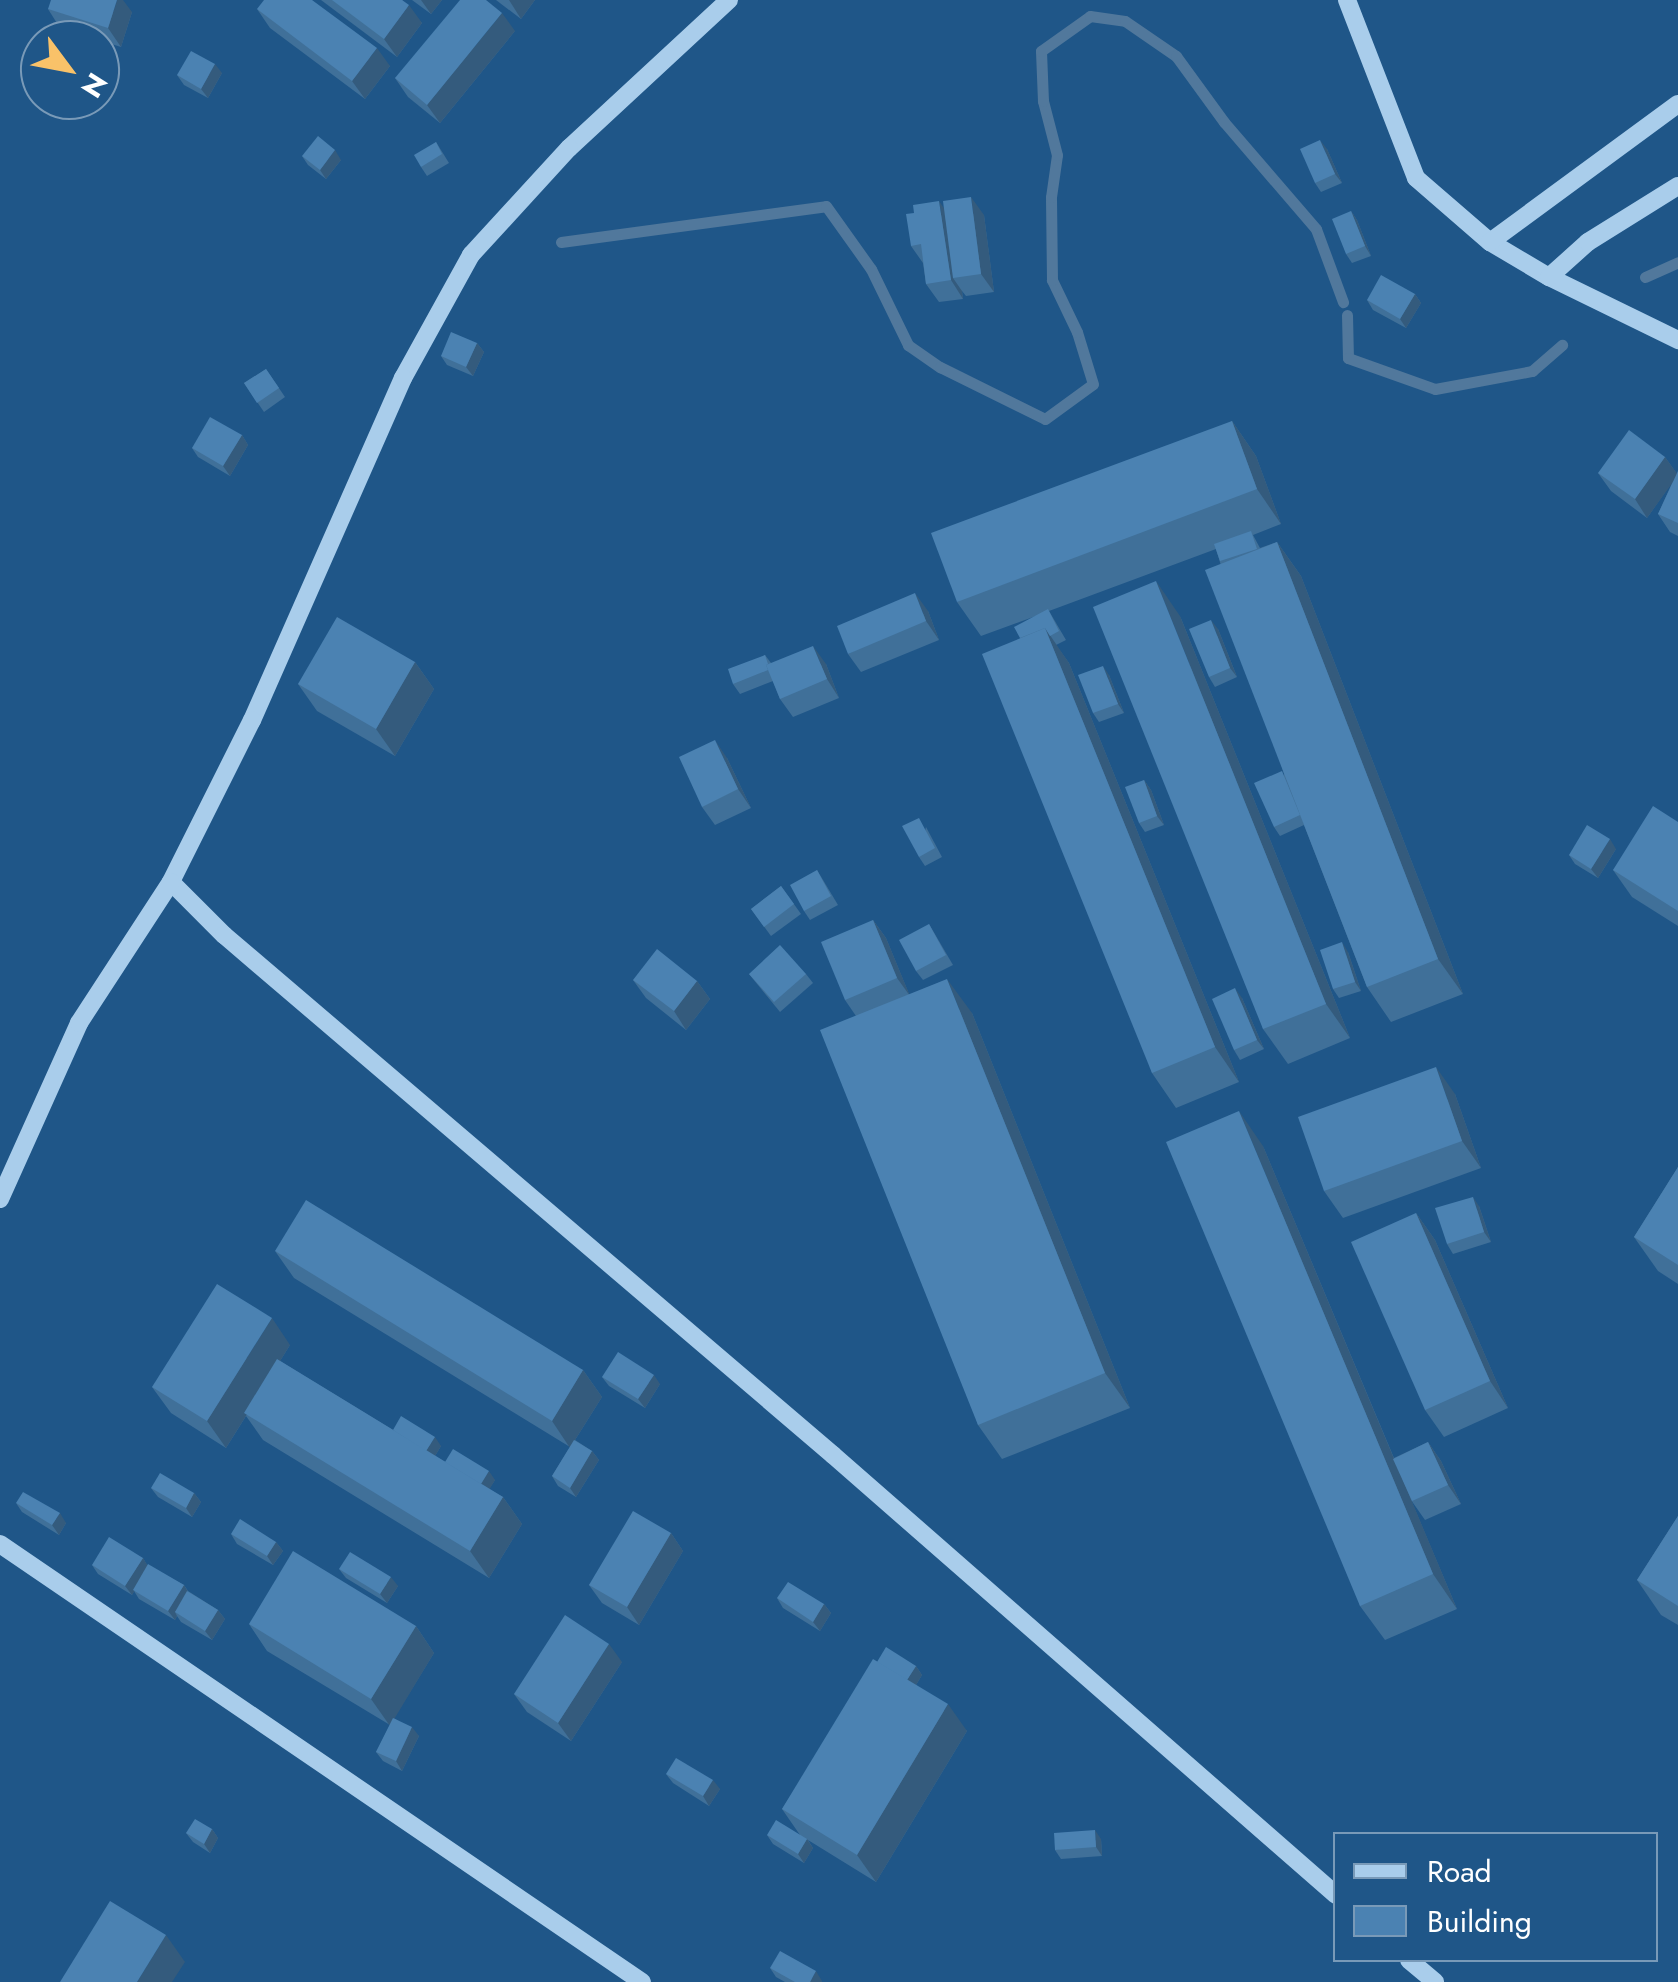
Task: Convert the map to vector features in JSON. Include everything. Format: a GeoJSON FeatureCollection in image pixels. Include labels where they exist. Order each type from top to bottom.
{"type":"FeatureCollection","features":[{"type":"Feature","properties":{"kind":"street"},"geometry":{"type":"LineString","coordinates":[[0,1200],[86,1011],[171,882],[252,720],[403,378],[471,255],[568,148],[729,0]]}},
{"type":"Feature","properties":{"kind":"street"},"geometry":{"type":"LineString","coordinates":[[1347,0],[1416,178],[1490,242],[1549,277],[1678,340]]}},
{"type":"Feature","properties":{"kind":"street"},"geometry":{"type":"LineString","coordinates":[[1490,242],[1678,104]]}},
{"type":"Feature","properties":{"kind":"street"},"geometry":{"type":"LineString","coordinates":[[1549,277],[1588,242],[1678,186]]}},
{"type":"Feature","properties":{"kind":"street"},"geometry":{"type":"LineString","coordinates":[[171,882],[224,935],[467,1147],[833,1455],[1333,1892]]}},
{"type":"Feature","properties":{"kind":"street"},"geometry":{"type":"LineString","coordinates":[[0,1544],[642,1982]]}},
{"type":"Feature","properties":{"kind":"street"},"geometry":{"type":"LineString","coordinates":[[1411,1962],[1435,1982]]}},
{"type":"Feature","properties":{"kind":"building"},"geometry":{"type":"Polygon","coordinates":[[[51,0],[117,0],[111,20],[83,20],[48,9],[51,0]]]}},
{"type":"Feature","properties":{"kind":"building"},"geometry":{"type":"Polygon","coordinates":[[[264,0],[312,0],[377,48],[352,81],[257,9],[264,0]]]}},
{"type":"Feature","properties":{"kind":"building"},"geometry":{"type":"Polygon","coordinates":[[[332,0],[402,0],[409,5],[384,39],[332,0]]]}},
{"type":"Feature","properties":{"kind":"building"},"geometry":{"type":"Polygon","coordinates":[[[460,0],[486,0],[502,13],[427,105],[395,78],[460,0]]]}},
{"type":"Feature","properties":{"kind":"building"},"geometry":{"type":"Polygon","coordinates":[[[191,51],[215,64],[201,89],[177,75],[191,51]]]}},
{"type":"Feature","properties":{"kind":"building"},"geometry":{"type":"Polygon","coordinates":[[[318,136],[335,150],[320,170],[302,156],[318,136]]]}},
{"type":"Feature","properties":{"kind":"building"},"geometry":{"type":"Polygon","coordinates":[[[1320,140],[1335,174],[1315,183],[1300,149],[1320,140]]]}},
{"type":"Feature","properties":{"kind":"building"},"geometry":{"type":"Polygon","coordinates":[[[436,142],[442,154],[421,167],[414,155],[436,142]]]}},
{"type":"Feature","properties":{"kind":"building"},"geometry":{"type":"Polygon","coordinates":[[[971,197],[981,274],[953,278],[943,201],[971,197]]]}},
{"type":"Feature","properties":{"kind":"building"},"geometry":{"type":"Polygon","coordinates":[[[939,201],[951,280],[926,284],[921,244],[911,246],[906,214],[914,213],[913,205],[939,201]]]}},
{"type":"Feature","properties":{"kind":"building"},"geometry":{"type":"Polygon","coordinates":[[[1351,211],[1365,246],[1346,254],[1332,219],[1351,211]]]}},
{"type":"Feature","properties":{"kind":"building"},"geometry":{"type":"Polygon","coordinates":[[[1381,275],[1415,294],[1400,319],[1367,300],[1381,275]]]}},
{"type":"Feature","properties":{"kind":"building"},"geometry":{"type":"Polygon","coordinates":[[[451,332],[477,343],[466,367],[441,356],[451,332]]]}},
{"type":"Feature","properties":{"kind":"building"},"geometry":{"type":"Polygon","coordinates":[[[266,369],[279,388],[257,403],[244,383],[266,369]]]}},
{"type":"Feature","properties":{"kind":"building"},"geometry":{"type":"Polygon","coordinates":[[[210,417],[242,435],[223,466],[192,448],[210,417]]]}},
{"type":"Feature","properties":{"kind":"building"},"geometry":{"type":"Polygon","coordinates":[[[1232,421],[1257,489],[957,602],[931,533],[1232,421]]]}},
{"type":"Feature","properties":{"kind":"building"},"geometry":{"type":"Polygon","coordinates":[[[1629,430],[1665,457],[1635,499],[1598,473],[1629,430]]]}},
{"type":"Feature","properties":{"kind":"building"},"geometry":{"type":"Polygon","coordinates":[[[1678,471],[1678,523],[1658,514],[1678,471]]]}},
{"type":"Feature","properties":{"kind":"building"},"geometry":{"type":"Polygon","coordinates":[[[1251,531],[1257,549],[1220,561],[1214,544],[1251,531]]]}},
{"type":"Feature","properties":{"kind":"building"},"geometry":{"type":"Polygon","coordinates":[[[1277,542],[1438,959],[1367,987],[1205,570],[1277,542]]]}},
{"type":"Feature","properties":{"kind":"building"},"geometry":{"type":"Polygon","coordinates":[[[1156,581],[1326,1004],[1263,1029],[1093,607],[1156,581]]]}},
{"type":"Feature","properties":{"kind":"building"},"geometry":{"type":"Polygon","coordinates":[[[915,593],[926,621],[848,654],[837,626],[915,593]]]}},
{"type":"Feature","properties":{"kind":"building"},"geometry":{"type":"Polygon","coordinates":[[[1048,609],[1059,631],[1050,636],[1045,628],[1020,638],[1014,627],[1048,609]]]}},
{"type":"Feature","properties":{"kind":"building"},"geometry":{"type":"Polygon","coordinates":[[[337,617],[415,662],[376,729],[298,684],[337,617]]]}},
{"type":"Feature","properties":{"kind":"building"},"geometry":{"type":"Polygon","coordinates":[[[1211,620],[1230,668],[1209,677],[1189,629],[1211,620]]]}},
{"type":"Feature","properties":{"kind":"building"},"geometry":{"type":"Polygon","coordinates":[[[1045,628],[1215,1047],[1152,1073],[982,654],[1045,628]]]}},
{"type":"Feature","properties":{"kind":"building"},"geometry":{"type":"Polygon","coordinates":[[[813,646],[827,679],[780,699],[766,665],[813,646]]]}},
{"type":"Feature","properties":{"kind":"building"},"geometry":{"type":"Polygon","coordinates":[[[765,655],[768,670],[733,684],[728,669],[765,655]]]}},
{"type":"Feature","properties":{"kind":"building"},"geometry":{"type":"Polygon","coordinates":[[[1103,666],[1118,704],[1093,713],[1078,675],[1103,666]]]}},
{"type":"Feature","properties":{"kind":"building"},"geometry":{"type":"Polygon","coordinates":[[[715,740],[738,789],[702,807],[679,757],[715,740]]]}},
{"type":"Feature","properties":{"kind":"building"},"geometry":{"type":"Polygon","coordinates":[[[1282,771],[1300,815],[1274,827],[1254,783],[1282,771]]]}},
{"type":"Feature","properties":{"kind":"building"},"geometry":{"type":"Polygon","coordinates":[[[1144,780],[1157,816],[1139,823],[1125,787],[1144,780]]]}},
{"type":"Feature","properties":{"kind":"building"},"geometry":{"type":"Polygon","coordinates":[[[1653,806],[1678,822],[1678,911],[1613,870],[1653,806]]]}},
{"type":"Feature","properties":{"kind":"building"},"geometry":{"type":"Polygon","coordinates":[[[919,818],[935,848],[919,857],[902,826],[919,818]]]}},
{"type":"Feature","properties":{"kind":"building"},"geometry":{"type":"Polygon","coordinates":[[[1587,825],[1610,839],[1591,869],[1569,855],[1587,825]]]}},
{"type":"Feature","properties":{"kind":"building"},"geometry":{"type":"Polygon","coordinates":[[[817,870],[831,896],[804,911],[790,885],[817,870]]]}},
{"type":"Feature","properties":{"kind":"building"},"geometry":{"type":"Polygon","coordinates":[[[781,886],[794,904],[764,927],[751,909],[781,886]]]}},
{"type":"Feature","properties":{"kind":"building"},"geometry":{"type":"Polygon","coordinates":[[[873,920],[897,978],[845,1000],[821,942],[873,920]]]}},
{"type":"Feature","properties":{"kind":"building"},"geometry":{"type":"Polygon","coordinates":[[[929,924],[946,955],[916,971],[899,940],[929,924]]]}},
{"type":"Feature","properties":{"kind":"building"},"geometry":{"type":"Polygon","coordinates":[[[1342,942],[1355,982],[1333,989],[1320,950],[1342,942]]]}},
{"type":"Feature","properties":{"kind":"building"},"geometry":{"type":"Polygon","coordinates":[[[780,945],[806,974],[774,1002],[749,974],[780,945]]]}},
{"type":"Feature","properties":{"kind":"building"},"geometry":{"type":"Polygon","coordinates":[[[657,949],[697,981],[674,1011],[633,980],[657,949]]]}},
{"type":"Feature","properties":{"kind":"building"},"geometry":{"type":"Polygon","coordinates":[[[947,979],[1105,1373],[978,1425],[820,1030],[947,979]]]}},
{"type":"Feature","properties":{"kind":"building"},"geometry":{"type":"Polygon","coordinates":[[[1235,988],[1257,1040],[1234,1050],[1212,999],[1235,988]]]}},
{"type":"Feature","properties":{"kind":"building"},"geometry":{"type":"Polygon","coordinates":[[[1436,1067],[1462,1141],[1324,1191],[1298,1117],[1436,1067]]]}},
{"type":"Feature","properties":{"kind":"building"},"geometry":{"type":"Polygon","coordinates":[[[1239,1111],[1433,1574],[1360,1606],[1166,1142],[1239,1111]]]}},
{"type":"Feature","properties":{"kind":"building"},"geometry":{"type":"Polygon","coordinates":[[[1678,1167],[1678,1265],[1634,1237],[1678,1167]]]}},
{"type":"Feature","properties":{"kind":"building"},"geometry":{"type":"Polygon","coordinates":[[[1473,1197],[1484,1232],[1447,1244],[1435,1208],[1473,1197]]]}},
{"type":"Feature","properties":{"kind":"building"},"geometry":{"type":"Polygon","coordinates":[[[306,1200],[583,1370],[552,1421],[275,1251],[306,1200]]]}},
{"type":"Feature","properties":{"kind":"building"},"geometry":{"type":"Polygon","coordinates":[[[1416,1213],[1490,1381],[1425,1410],[1351,1242],[1416,1213]]]}},
{"type":"Feature","properties":{"kind":"building"},"geometry":{"type":"Polygon","coordinates":[[[217,1284],[272,1318],[207,1421],[152,1387],[217,1284]]]}},
{"type":"Feature","properties":{"kind":"building"},"geometry":{"type":"Polygon","coordinates":[[[618,1352],[654,1375],[638,1399],[602,1377],[618,1352]]]}},
{"type":"Feature","properties":{"kind":"building"},"geometry":{"type":"Polygon","coordinates":[[[277,1359],[503,1497],[470,1551],[244,1413],[277,1359]]]}},
{"type":"Feature","properties":{"kind":"building"},"geometry":{"type":"Polygon","coordinates":[[[401,1416],[435,1437],[426,1451],[393,1430],[401,1416]]]}},
{"type":"Feature","properties":{"kind":"building"},"geometry":{"type":"Polygon","coordinates":[[[574,1440],[592,1451],[570,1488],[552,1476],[574,1440]]]}},
{"type":"Feature","properties":{"kind":"building"},"geometry":{"type":"Polygon","coordinates":[[[1428,1442],[1448,1485],[1412,1501],[1393,1459],[1428,1442]]]}},
{"type":"Feature","properties":{"kind":"building"},"geometry":{"type":"Polygon","coordinates":[[[453,1449],[489,1471],[481,1484],[445,1462],[453,1449]]]}},
{"type":"Feature","properties":{"kind":"building"},"geometry":{"type":"Polygon","coordinates":[[[160,1473],[194,1493],[186,1508],[151,1488],[160,1473]]]}},
{"type":"Feature","properties":{"kind":"building"},"geometry":{"type":"Polygon","coordinates":[[[23,1492],[60,1513],[52,1525],[16,1503],[23,1492]]]}},
{"type":"Feature","properties":{"kind":"building"},"geometry":{"type":"Polygon","coordinates":[[[633,1511],[671,1533],[627,1607],[589,1585],[633,1511]]]}},
{"type":"Feature","properties":{"kind":"building"},"geometry":{"type":"Polygon","coordinates":[[[1678,1516],[1678,1606],[1637,1580],[1678,1516]]]}},
{"type":"Feature","properties":{"kind":"building"},"geometry":{"type":"Polygon","coordinates":[[[240,1519],[276,1542],[267,1556],[231,1534],[240,1519]]]}},
{"type":"Feature","properties":{"kind":"building"},"geometry":{"type":"Polygon","coordinates":[[[109,1537],[143,1558],[125,1586],[92,1565],[109,1537]]]}},
{"type":"Feature","properties":{"kind":"building"},"geometry":{"type":"Polygon","coordinates":[[[293,1551],[416,1626],[371,1699],[249,1624],[293,1551]]]}},
{"type":"Feature","properties":{"kind":"building"},"geometry":{"type":"Polygon","coordinates":[[[350,1552],[391,1577],[380,1594],[339,1569],[350,1552]]]}},
{"type":"Feature","properties":{"kind":"building"},"geometry":{"type":"Polygon","coordinates":[[[148,1564],[184,1585],[168,1611],[133,1590],[148,1564]]]}},
{"type":"Feature","properties":{"kind":"building"},"geometry":{"type":"Polygon","coordinates":[[[788,1582],[824,1604],[813,1622],[777,1598],[788,1582]]]}},
{"type":"Feature","properties":{"kind":"building"},"geometry":{"type":"Polygon","coordinates":[[[187,1591],[218,1610],[205,1631],[175,1612],[187,1591]]]}},
{"type":"Feature","properties":{"kind":"building"},"geometry":{"type":"Polygon","coordinates":[[[565,1615],[609,1644],[558,1723],[514,1694],[565,1615]]]}},
{"type":"Feature","properties":{"kind":"building"},"geometry":{"type":"Polygon","coordinates":[[[886,1647],[916,1666],[907,1680],[877,1662],[886,1647]]]}},
{"type":"Feature","properties":{"kind":"building"},"geometry":{"type":"Polygon","coordinates":[[[873,1659],[948,1704],[857,1855],[782,1809],[873,1659]]]}},
{"type":"Feature","properties":{"kind":"building"},"geometry":{"type":"Polygon","coordinates":[[[393,1718],[412,1727],[396,1761],[376,1752],[393,1718]]]}},
{"type":"Feature","properties":{"kind":"building"},"geometry":{"type":"Polygon","coordinates":[[[676,1758],[713,1780],[703,1796],[666,1774],[676,1758]]]}},
{"type":"Feature","properties":{"kind":"building"},"geometry":{"type":"Polygon","coordinates":[[[195,1819],[212,1829],[204,1844],[186,1833],[195,1819]]]}},
{"type":"Feature","properties":{"kind":"building"},"geometry":{"type":"Polygon","coordinates":[[[776,1820],[807,1839],[798,1854],[767,1835],[776,1820]]]}},
{"type":"Feature","properties":{"kind":"building"},"geometry":{"type":"Polygon","coordinates":[[[1095,1830],[1096,1847],[1055,1850],[1054,1833],[1095,1830]]]}},
{"type":"Feature","properties":{"kind":"building"},"geometry":{"type":"Polygon","coordinates":[[[110,1901],[166,1935],[137,1982],[60,1982],[110,1901]]]}},
{"type":"Feature","properties":{"kind":"building"},"geometry":{"type":"Polygon","coordinates":[[[780,1951],[816,1971],[810,1982],[795,1982],[770,1968],[780,1951]]]}},
{"type":"Feature","properties":{"kind":"waterway"},"geometry":{"type":"LineString","coordinates":[[561,242],[826,206],[871,269],[908,345],[940,367],[1045,419],[1093,384],[1077,332],[1052,280],[1051,197],[1057,155],[1043,101],[1041,51],[1090,16],[1125,21],[1176,56],[1224,122],[1316,229],[1343,302]]}},
{"type":"Feature","properties":{"kind":"waterway"},"geometry":{"type":"LineString","coordinates":[[1645,277],[1678,262]]}},
{"type":"Feature","properties":{"kind":"waterway"},"geometry":{"type":"LineString","coordinates":[[1347,315],[1348,358],[1435,389],[1532,371],[1562,345]]}}]}
